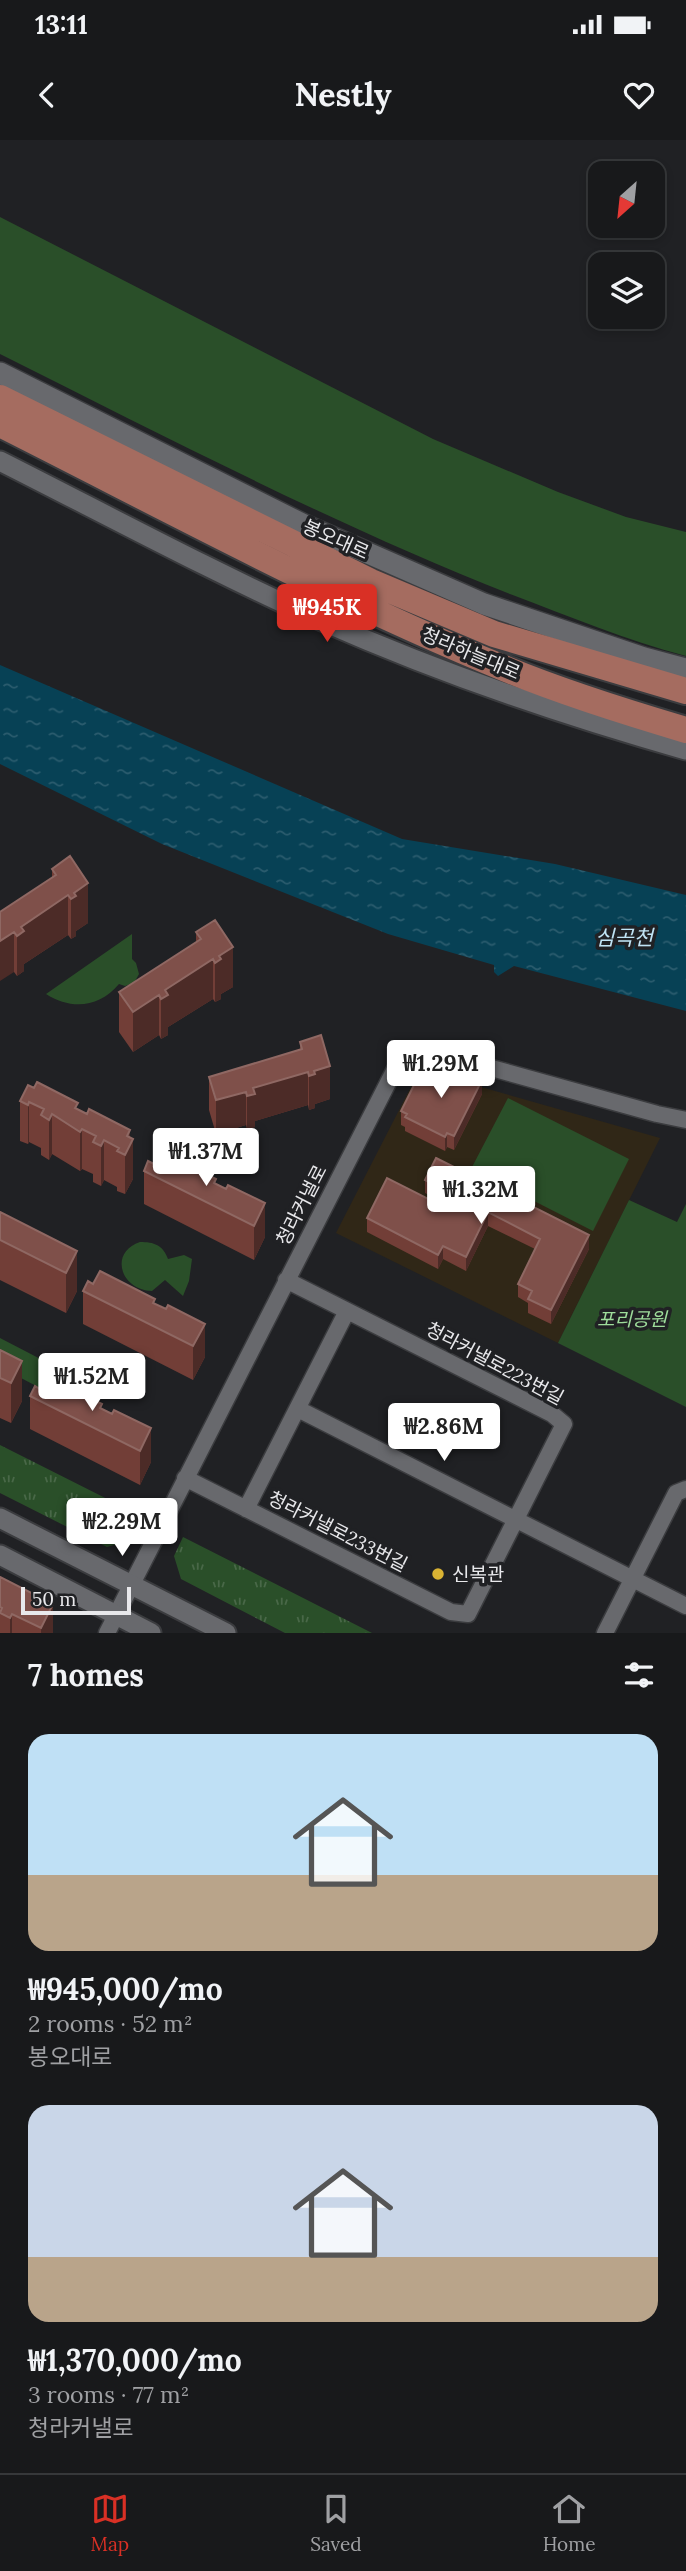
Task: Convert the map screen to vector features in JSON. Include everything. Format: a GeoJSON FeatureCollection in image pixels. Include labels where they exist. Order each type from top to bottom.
{"type":"FeatureCollection","features":[{"type":"Feature","properties":{"kind":"highway","name":"청라하늘대로"},"geometry":{"type":"LineString","coordinates":[[0,398],[371,582],[494,634],[686,691]]}},
{"type":"Feature","properties":{"kind":"highway","name":"청라하늘대로"},"geometry":{"type":"LineString","coordinates":[[0,425],[365,607],[507,669],[681,729]]}},
{"type":"Feature","properties":{"kind":"main road","name":"봉오대로"},"geometry":{"type":"LineString","coordinates":[[0,373],[304,525],[484,604],[686,669]]}},
{"type":"Feature","properties":{"kind":"street"},"geometry":{"type":"LineString","coordinates":[[0,461],[323,621],[501,692],[686,750]]}},
{"type":"Feature","properties":{"kind":"street","name":"청라커낼로"},"geometry":{"type":"LineString","coordinates":[[107,1633],[395,1069],[416,1053],[441,1054],[686,1120]]}},
{"type":"Feature","properties":{"kind":"street","name":"청라커낼로223번길"},"geometry":{"type":"LineString","coordinates":[[286,1280],[552,1414],[564,1424],[514,1520]]}},
{"type":"Feature","properties":{"kind":"street"},"geometry":{"type":"LineString","coordinates":[[347,1311],[298,1409],[686,1606]]}},
{"type":"Feature","properties":{"kind":"street","name":"청라커낼로233번길"},"geometry":{"type":"LineString","coordinates":[[246,1509],[298,1409]]}},
{"type":"Feature","properties":{"kind":"street","name":"청라커낼로233번길"},"geometry":{"type":"LineString","coordinates":[[185,1478],[451,1612],[468,1615],[514,1520]]}},
{"type":"Feature","properties":{"kind":"street"},"geometry":{"type":"LineString","coordinates":[[605,1633],[676,1493],[686,1489]]}},
{"type":"Feature","properties":{"kind":"street"},"geometry":{"type":"LineString","coordinates":[[0,1518],[226,1633]]}},
{"type":"Feature","properties":{"kind":"street"},"geometry":{"type":"LineString","coordinates":[[0,1555],[151,1633]]}},
{"type":"Feature","properties":{"kind":"shaded area"},"geometry":{"type":"Polygon","coordinates":[[[432,1073],[660,1138],[558,1343],[336,1233],[414,1081],[432,1073]]]}},
{"type":"Feature","properties":{"kind":"green space"},"geometry":{"type":"Polygon","coordinates":[[[0,217],[433,439],[558,492],[626,517],[686,532],[686,656],[575,619],[380,539],[252,480],[0,354],[0,217]]]}},
{"type":"Feature","properties":{"kind":"green space"},"geometry":{"type":"Polygon","coordinates":[[[132,934],[132,959],[139,974],[134,983],[125,986],[119,984],[103,998],[84,1004],[65,1003],[46,994],[132,934]]]}},
{"type":"Feature","properties":{"kind":"green space"},"geometry":{"type":"Polygon","coordinates":[[[508,1098],[629,1159],[593,1231],[471,1169],[508,1098]]]}},
{"type":"Feature","properties":{"kind":"green space","name":"포리공원"},"geometry":{"type":"Polygon","coordinates":[[[629,1200],[677,1222],[686,1204],[686,1407],[558,1343],[629,1200]]]}},
{"type":"Feature","properties":{"kind":"green space"},"geometry":{"type":"Polygon","coordinates":[[[140,1242],[157,1245],[168,1259],[184,1255],[192,1259],[189,1281],[183,1296],[165,1280],[152,1291],[141,1289],[126,1278],[122,1270],[124,1254],[140,1242]]]}},
{"type":"Feature","properties":{"kind":"green space"},"geometry":{"type":"Polygon","coordinates":[[[0,1338],[54,1366],[42,1389],[0,1367],[0,1338]]]}},
{"type":"Feature","properties":{"kind":"green space"},"geometry":{"type":"Polygon","coordinates":[[[0,1445],[143,1517],[131,1540],[107,1547],[0,1493],[0,1445]]]}},
{"type":"Feature","properties":{"kind":"green space"},"geometry":{"type":"Polygon","coordinates":[[[183,1537],[372,1633],[285,1633],[181,1579],[174,1556],[183,1537]]]}},
{"type":"Feature","properties":{"kind":"water","name":"심곡천"},"geometry":{"type":"Polygon","coordinates":[[[0,665],[402,839],[555,864],[686,895],[686,1011],[514,966],[498,976],[494,972],[494,965],[388,934],[162,844],[0,764],[0,665]]]}},
{"type":"Feature","properties":{"kind":"building"},"geometry":{"type":"Polygon","coordinates":[[[70,856],[88,883],[74,893],[76,896],[71,899],[68,895],[21,927],[24,931],[17,936],[14,932],[0,941],[0,912],[56,875],[52,869],[70,856]]]}},
{"type":"Feature","properties":{"kind":"building"},"geometry":{"type":"Polygon","coordinates":[[[215,920],[233,947],[219,956],[221,959],[215,963],[213,959],[165,990],[168,995],[161,999],[159,995],[133,1012],[119,992],[201,939],[196,932],[215,920]]]}},
{"type":"Feature","properties":{"kind":"building"},"geometry":{"type":"Polygon","coordinates":[[[321,1035],[330,1066],[314,1071],[315,1074],[309,1076],[308,1072],[253,1088],[255,1094],[247,1096],[246,1092],[216,1100],[209,1077],[302,1049],[300,1042],[321,1035]]]}},
{"type":"Feature","properties":{"kind":"building"},"geometry":{"type":"Polygon","coordinates":[[[434,1063],[452,1072],[451,1075],[459,1079],[464,1071],[482,1080],[454,1136],[447,1133],[445,1137],[405,1117],[407,1114],[401,1111],[420,1073],[427,1077],[434,1063]]]}},
{"type":"Feature","properties":{"kind":"building"},"geometry":{"type":"Polygon","coordinates":[[[37,1082],[78,1103],[75,1108],[87,1114],[89,1109],[130,1130],[127,1136],[133,1139],[125,1155],[117,1151],[119,1148],[104,1140],[101,1146],[93,1142],[96,1136],[82,1129],[80,1132],[52,1114],[49,1120],[41,1115],[44,1109],[20,1101],[28,1085],[34,1088],[37,1082]]]}},
{"type":"Feature","properties":{"kind":"building"},"geometry":{"type":"Polygon","coordinates":[[[161,1151],[216,1179],[214,1183],[226,1189],[228,1185],[265,1203],[254,1226],[144,1171],[148,1161],[154,1164],[161,1151]]]}},
{"type":"Feature","properties":{"kind":"building"},"geometry":{"type":"Polygon","coordinates":[[[436,1158],[589,1235],[551,1310],[528,1299],[532,1291],[518,1284],[540,1239],[488,1212],[466,1257],[443,1246],[438,1255],[367,1218],[387,1178],[452,1211],[459,1197],[425,1180],[436,1158]]]}},
{"type":"Feature","properties":{"kind":"building"},"geometry":{"type":"Polygon","coordinates":[[[0,1212],[77,1251],[66,1273],[0,1240],[0,1212]]]}},
{"type":"Feature","properties":{"kind":"building"},"geometry":{"type":"Polygon","coordinates":[[[100,1271],[155,1299],[153,1303],[166,1309],[168,1305],[205,1324],[193,1346],[83,1291],[88,1281],[93,1284],[100,1271]]]}},
{"type":"Feature","properties":{"kind":"building"},"geometry":{"type":"Polygon","coordinates":[[[0,1350],[22,1361],[11,1383],[0,1378],[0,1350]]]}},
{"type":"Feature","properties":{"kind":"building"},"geometry":{"type":"Polygon","coordinates":[[[47,1376],[102,1404],[100,1408],[112,1414],[114,1410],[151,1428],[140,1451],[30,1396],[35,1386],[40,1389],[47,1376]]]}},
{"type":"Feature","properties":{"kind":"building"},"geometry":{"type":"Polygon","coordinates":[[[0,1577],[53,1604],[41,1628],[12,1614],[10,1618],[0,1613],[0,1577]]]}},
{"type":"Feature","properties":{"kind":"place","name":"신복관"},"geometry":{"type":"Point","coordinates":[438,1574]}}]}
